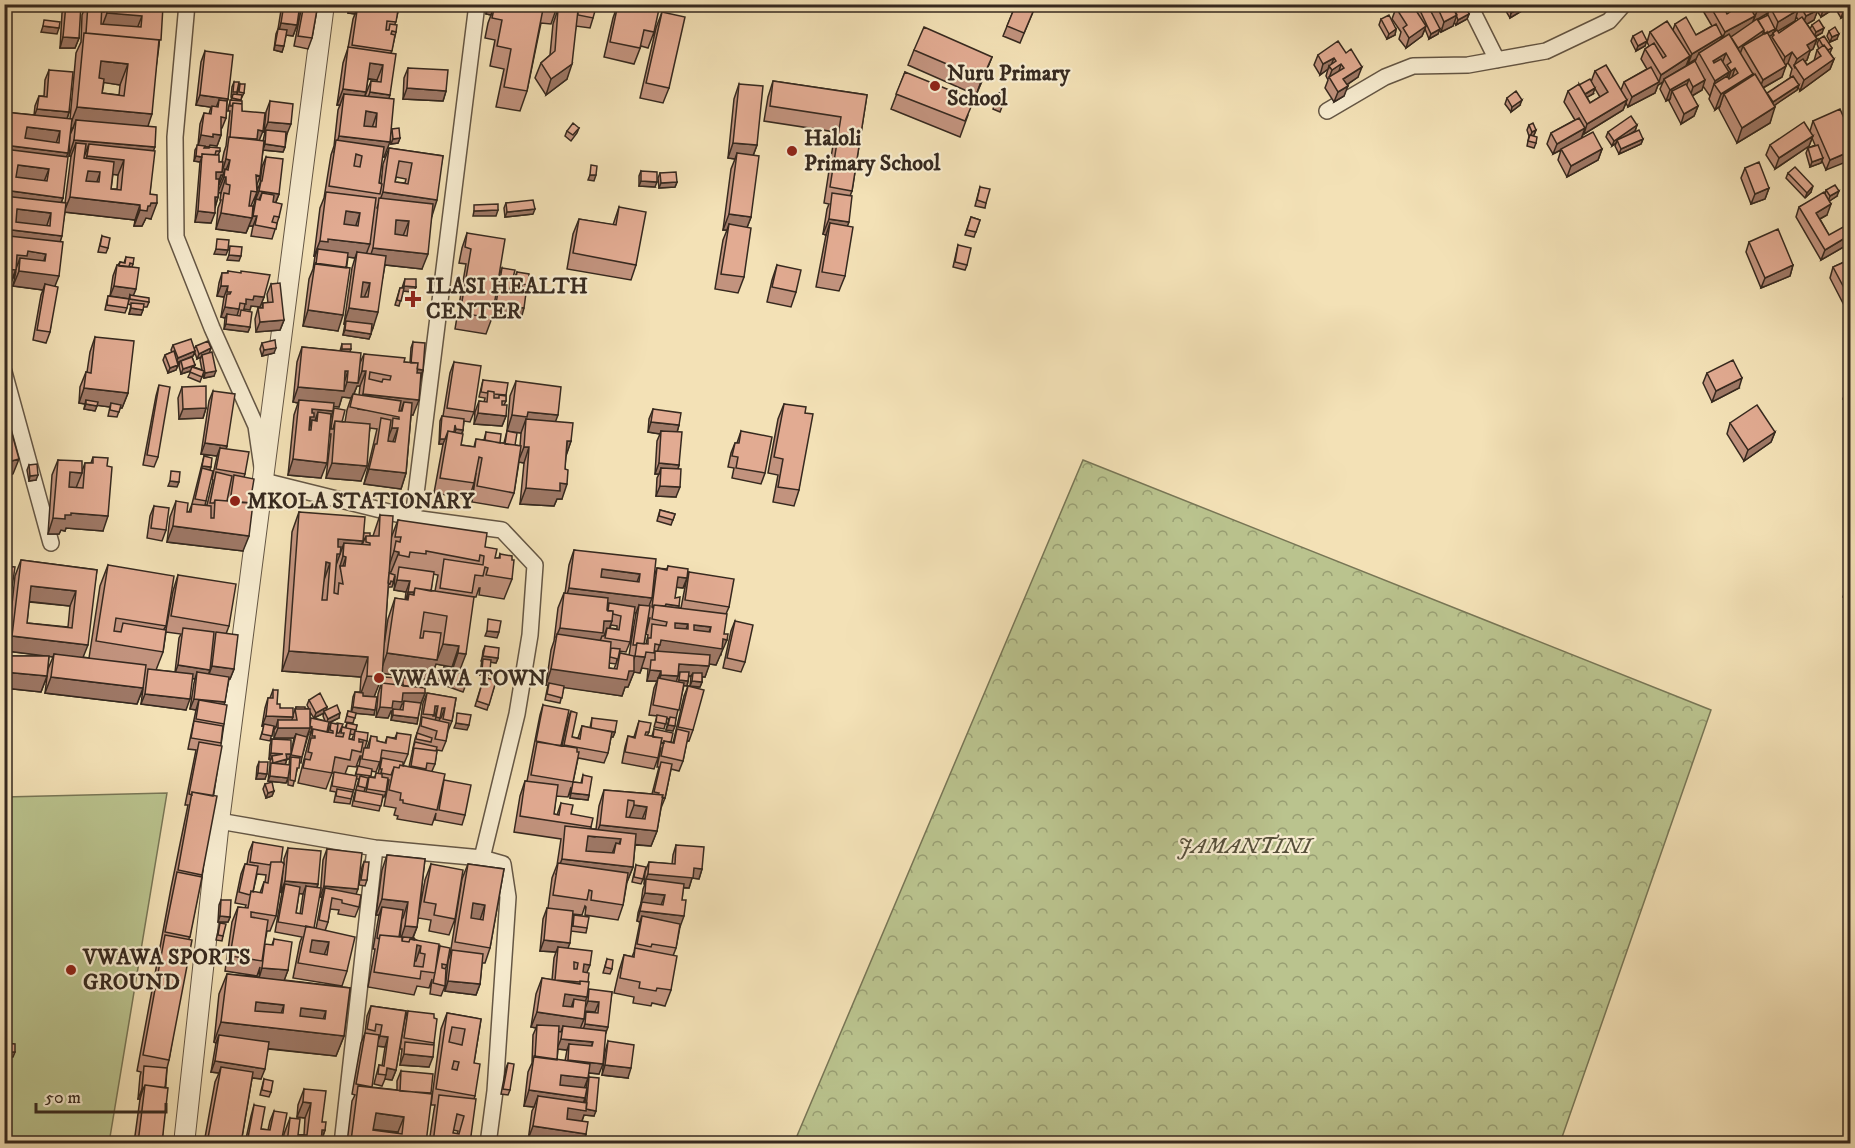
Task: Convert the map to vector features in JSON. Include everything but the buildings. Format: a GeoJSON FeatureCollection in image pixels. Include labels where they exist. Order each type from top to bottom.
{"type":"FeatureCollection","features":[{"type":"Feature","properties":{"kind":"street"},"geometry":{"type":"LineString","coordinates":[[187,4],[175,137],[176,237],[212,328],[255,426],[264,481]]}},
{"type":"Feature","properties":{"kind":"street"},"geometry":{"type":"LineString","coordinates":[[184,1143],[219,821],[324,4]]}},
{"type":"Feature","properties":{"kind":"street"},"geometry":{"type":"LineString","coordinates":[[413,518],[477,4]]}},
{"type":"Feature","properties":{"kind":"street"},"geometry":{"type":"LineString","coordinates":[[1469,4],[1497,60]]}},
{"type":"Feature","properties":{"kind":"street"},"geometry":{"type":"LineString","coordinates":[[1327,111],[1385,77],[1413,66],[1468,65],[1546,51],[1609,21],[1624,4]]}},
{"type":"Feature","properties":{"kind":"street"},"geometry":{"type":"LineString","coordinates":[[4,372],[51,543]]}},
{"type":"Feature","properties":{"kind":"street"},"geometry":{"type":"LineString","coordinates":[[264,481],[413,518],[502,530],[535,565],[530,635],[517,714],[482,858]]}},
{"type":"Feature","properties":{"kind":"street"},"geometry":{"type":"LineString","coordinates":[[219,821],[375,848],[482,858],[503,864],[508,897],[495,1091],[488,1143]]}},
{"type":"Feature","properties":{"kind":"street"},"geometry":{"type":"LineString","coordinates":[[342,1143],[375,848]]}},
{"type":"Feature","properties":{"kind":"green space","name":"JAMANTINI"},"geometry":{"type":"Polygon","coordinates":[[[1083,460],[1711,710],[1560,1143],[794,1143],[1083,460]]]}},
{"type":"Feature","properties":{"kind":"green space","name":"VWAWA SPORTS GROUND"},"geometry":{"type":"Polygon","coordinates":[[[167,793],[109,1143],[5,1143],[5,797],[167,793]]]}},
{"type":"Feature","properties":{"kind":"place","name":"Nuru Primary School"},"geometry":{"type":"Point","coordinates":[935,86]}},
{"type":"Feature","properties":{"kind":"place","name":"Haloli Primary School"},"geometry":{"type":"Point","coordinates":[792,151]}},
{"type":"Feature","properties":{"kind":"place","name":"ILASI HEALTH CENTER"},"geometry":{"type":"Point","coordinates":[413,299]}},
{"type":"Feature","properties":{"kind":"place","name":"MKOLA STATIONARY"},"geometry":{"type":"Point","coordinates":[235,501]}},
{"type":"Feature","properties":{"kind":"place","name":"VWAWA TOWN"},"geometry":{"type":"Point","coordinates":[379,678]}},
{"type":"Feature","properties":{"kind":"place","name":"VWAWA SPORTS GROUND"},"geometry":{"type":"Point","coordinates":[71,970]}}]}
